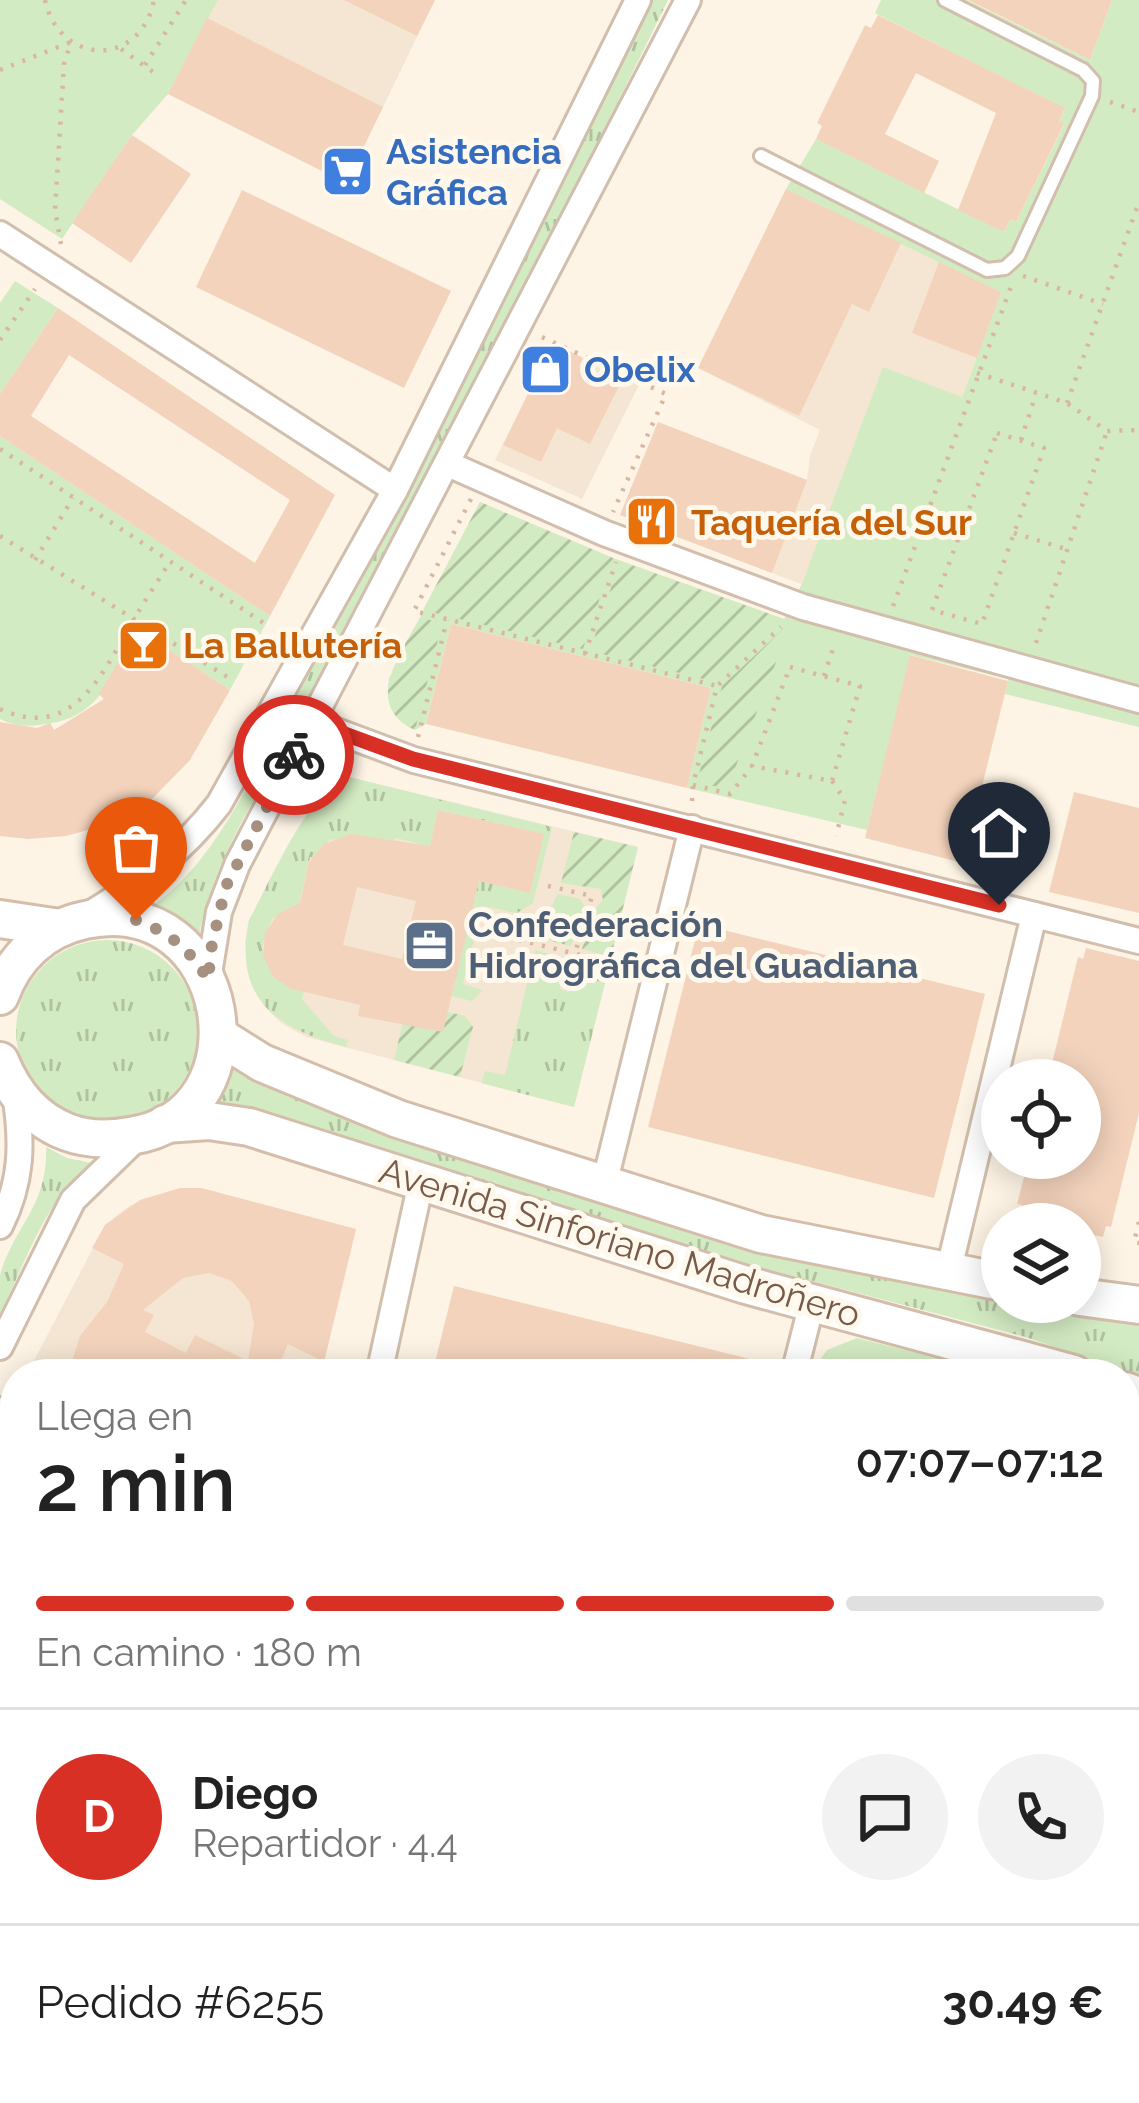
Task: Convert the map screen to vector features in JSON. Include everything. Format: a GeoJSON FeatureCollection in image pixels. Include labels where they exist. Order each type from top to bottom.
{"type":"FeatureCollection","features":[{"type":"Feature","properties":{"kind":"main road"},"geometry":{"type":"LineString","coordinates":[[0,997],[18,961],[44,936],[69,925],[117,917],[153,926],[184,947],[208,980],[219,1017],[216,1056],[200,1091],[153,1129]]}},
{"type":"Feature","properties":{"kind":"main road"},"geometry":{"type":"LineString","coordinates":[[0,919],[69,925]]}},
{"type":"Feature","properties":{"kind":"main road","name":"Avenida Sinforiano Madroñero"},"geometry":{"type":"LineString","coordinates":[[219,1036],[262,1064],[398,1119],[604,1185],[761,1234],[981,1278]]}},
{"type":"Feature","properties":{"kind":"main road","name":"Avenida Sinforiano Madroñero"},"geometry":{"type":"LineString","coordinates":[[4,1069],[43,1120],[70,1134],[106,1140],[209,1121],[249,1127],[812,1303],[1019,1359]]}},
{"type":"Feature","properties":{"kind":"main road"},"geometry":{"type":"LineString","coordinates":[[1101,1300],[1139,1305]]}},
{"type":"Feature","properties":{"kind":"street"},"geometry":{"type":"LineString","coordinates":[[69,925],[163,865],[196,835],[219,804],[395,490],[638,0]]}},
{"type":"Feature","properties":{"kind":"street"},"geometry":{"type":"LineString","coordinates":[[208,980],[226,886],[688,0]]}},
{"type":"Feature","properties":{"kind":"street"},"geometry":{"type":"LineString","coordinates":[[0,234],[395,490]]}},
{"type":"Feature","properties":{"kind":"street"},"geometry":{"type":"LineString","coordinates":[[448,464],[613,537],[802,607],[1139,700]]}},
{"type":"Feature","properties":{"kind":"street"},"geometry":{"type":"LineString","coordinates":[[312,722],[413,759],[1139,941]]}},
{"type":"Feature","properties":{"kind":"street"},"geometry":{"type":"LineString","coordinates":[[604,1185],[692,828]]}},
{"type":"Feature","properties":{"kind":"street"},"geometry":{"type":"LineString","coordinates":[[948,1273],[1034,915]]}},
{"type":"Feature","properties":{"kind":"street"},"geometry":{"type":"LineString","coordinates":[[0,1226],[10,1205],[22,1138],[4,1069]]}},
{"type":"Feature","properties":{"kind":"street"},"geometry":{"type":"LineString","coordinates":[[0,1347],[73,1201],[153,1129]]}},
{"type":"Feature","properties":{"kind":"street"},"geometry":{"type":"LineString","coordinates":[[382,1359],[421,1182]]}},
{"type":"Feature","properties":{"kind":"street"},"geometry":{"type":"LineString","coordinates":[[798,1359],[812,1303]]}},
{"type":"Feature","properties":{"kind":"lane"},"geometry":{"type":"LineString","coordinates":[[761,156],[987,270],[1005,268],[1018,256],[1092,96],[1093,81],[1083,70],[945,0]]}},
{"type":"Feature","properties":{"kind":"path"},"geometry":{"type":"LineString","coordinates":[[45,0],[49,18],[71,42],[86,50],[119,47],[143,29],[154,0]]}},
{"type":"Feature","properties":{"kind":"path"},"geometry":{"type":"LineString","coordinates":[[145,65],[186,0]]}},
{"type":"Feature","properties":{"kind":"path"},"geometry":{"type":"LineString","coordinates":[[0,70],[71,42]]}},
{"type":"Feature","properties":{"kind":"path"},"geometry":{"type":"LineString","coordinates":[[0,340],[62,249],[56,210],[64,64],[71,42]]}},
{"type":"Feature","properties":{"kind":"path"},"geometry":{"type":"LineString","coordinates":[[119,47],[160,77]]}},
{"type":"Feature","properties":{"kind":"path"},"geometry":{"type":"LineString","coordinates":[[1092,96],[1139,112]]}},
{"type":"Feature","properties":{"kind":"path"},"geometry":{"type":"LineString","coordinates":[[1067,403],[1139,202]]}},
{"type":"Feature","properties":{"kind":"path"},"geometry":{"type":"LineString","coordinates":[[883,632],[1016,274],[1103,304]]}},
{"type":"Feature","properties":{"kind":"path"},"geometry":{"type":"LineString","coordinates":[[520,327],[666,394],[613,537],[585,654]]}},
{"type":"Feature","properties":{"kind":"path"},"geometry":{"type":"LineString","coordinates":[[977,373],[1067,403],[1107,431],[1139,430]]}},
{"type":"Feature","properties":{"kind":"path"},"geometry":{"type":"LineString","coordinates":[[1021,440],[1037,393]]}},
{"type":"Feature","properties":{"kind":"path"},"geometry":{"type":"LineString","coordinates":[[1026,671],[1107,431]]}},
{"type":"Feature","properties":{"kind":"path"},"geometry":{"type":"LineString","coordinates":[[997,433],[1021,440],[1044,448],[982,624],[932,610],[997,433]]}},
{"type":"Feature","properties":{"kind":"path"},"geometry":{"type":"LineString","coordinates":[[0,449],[265,624]]}},
{"type":"Feature","properties":{"kind":"path"},"geometry":{"type":"LineString","coordinates":[[481,479],[414,611],[717,686]]}},
{"type":"Feature","properties":{"kind":"path"},"geometry":{"type":"LineString","coordinates":[[35,560],[73,498]]}},
{"type":"Feature","properties":{"kind":"path"},"geometry":{"type":"LineString","coordinates":[[1014,533],[1067,549]]}},
{"type":"Feature","properties":{"kind":"path"},"geometry":{"type":"LineString","coordinates":[[0,536],[234,681]]}},
{"type":"Feature","properties":{"kind":"path"},"geometry":{"type":"LineString","coordinates":[[0,710],[36,719],[76,705],[99,680],[170,562]]}},
{"type":"Feature","properties":{"kind":"path"},"geometry":{"type":"LineString","coordinates":[[692,828],[693,784],[717,686],[802,607]]}},
{"type":"Feature","properties":{"kind":"path"},"geometry":{"type":"LineString","coordinates":[[413,759],[447,620]]}},
{"type":"Feature","properties":{"kind":"path"},"geometry":{"type":"LineString","coordinates":[[824,676],[843,621]]}},
{"type":"Feature","properties":{"kind":"path"},"geometry":{"type":"LineString","coordinates":[[693,784],[730,794],[752,766],[790,667],[860,686],[832,781]]}},
{"type":"Feature","properties":{"kind":"path"},"geometry":{"type":"LineString","coordinates":[[752,766],[832,781],[845,800],[830,862]]}},
{"type":"Feature","properties":{"kind":"path"},"geometry":{"type":"LineString","coordinates":[[548,886],[592,896],[566,987]]}},
{"type":"Feature","properties":{"kind":"path"},"geometry":{"type":"LineString","coordinates":[[507,937],[605,961]]}},
{"type":"Feature","properties":{"kind":"path"},"geometry":{"type":"LineString","coordinates":[[1137,1242],[1139,1222]]}},
{"type":"Feature","properties":{"kind":"shaded area"},"geometry":{"type":"Polygon","coordinates":[[[218,0],[435,0],[346,183],[168,94],[218,0]]]}},
{"type":"Feature","properties":{"kind":"shaded area"},"geometry":{"type":"Polygon","coordinates":[[[786,189],[1001,292],[962,397],[800,590],[801,584],[620,515],[658,422],[807,480],[820,430],[698,368],[786,189]]]}},
{"type":"Feature","properties":{"kind":"shaded area"},"geometry":{"type":"Polygon","coordinates":[[[561,347],[639,385],[582,499],[495,460],[549,351],[556,355],[561,347]]]}},
{"type":"Feature","properties":{"kind":"shaded area","name":"Confederación Hidrográfica del Guadiana"},"geometry":{"type":"Polygon","coordinates":[[[349,777],[638,847],[574,1107],[306,1037],[264,1006],[247,970],[249,920],[317,800],[331,785],[349,777]]]}},
{"type":"Feature","properties":{"kind":"shaded area"},"geometry":{"type":"Polygon","coordinates":[[[180,1188],[201,1188],[356,1229],[325,1359],[35,1359],[105,1225],[129,1206],[180,1188]]]}},
{"type":"Feature","properties":{"kind":"green space"},"geometry":{"type":"Polygon","coordinates":[[[0,0],[218,0],[168,94],[132,135],[62,239],[0,199],[0,0]]]}},
{"type":"Feature","properties":{"kind":"green space"},"geometry":{"type":"Polygon","coordinates":[[[648,0],[668,0],[388,564],[241,824],[209,898],[199,936],[154,905],[216,839],[248,786],[430,444],[648,0]]]}},
{"type":"Feature","properties":{"kind":"green space"},"geometry":{"type":"Polygon","coordinates":[[[881,0],[967,0],[1090,60],[1112,0],[1139,0],[1139,727],[1005,694],[1008,679],[911,655],[867,830],[687,788],[711,688],[451,624],[426,724],[415,730],[407,726],[392,709],[389,678],[480,502],[613,558],[784,619],[802,584],[883,367],[962,397],[1001,292],[786,189],[816,139],[1004,232],[1010,219],[1016,222],[1064,125],[1059,121],[1065,109],[875,13],[881,0]]]}},
{"type":"Feature","properties":{"kind":"green space"},"geometry":{"type":"Polygon","coordinates":[[[15,281],[58,308],[0,394],[0,303],[15,281]]]}},
{"type":"Feature","properties":{"kind":"green space"},"geometry":{"type":"Polygon","coordinates":[[[0,436],[270,616],[230,690],[138,629],[112,678],[80,713],[34,726],[0,719],[0,436]]]}},
{"type":"Feature","properties":{"kind":"green space"},"geometry":{"type":"Polygon","coordinates":[[[480,502],[613,558],[583,649],[423,610],[480,502]]]}},
{"type":"Feature","properties":{"kind":"green space"},"geometry":{"type":"Polygon","coordinates":[[[620,561],[784,619],[716,682],[590,651],[620,561]]]}},
{"type":"Feature","properties":{"kind":"green space"},"geometry":{"type":"Polygon","coordinates":[[[420,617],[442,624],[415,730],[399,719],[388,693],[396,662],[420,617]]]}},
{"type":"Feature","properties":{"kind":"green space"},"geometry":{"type":"Polygon","coordinates":[[[792,621],[727,789],[697,782],[722,686],[792,621]]]}},
{"type":"Feature","properties":{"kind":"green space"},"geometry":{"type":"Polygon","coordinates":[[[349,777],[552,827],[533,903],[517,913],[482,906],[463,984],[483,990],[472,1001],[451,996],[467,878],[530,893],[543,834],[439,810],[425,866],[413,863],[417,843],[351,834],[329,840],[316,858],[310,857],[299,905],[272,919],[262,948],[273,977],[304,991],[302,999],[334,1036],[348,1040],[346,1047],[299,1031],[265,1006],[254,990],[246,947],[249,920],[292,839],[319,799],[349,777]]]}},
{"type":"Feature","properties":{"kind":"green space"},"geometry":{"type":"Polygon","coordinates":[[[574,832],[638,847],[611,957],[582,949],[595,909],[603,900],[601,889],[561,883],[574,832]]]}},
{"type":"Feature","properties":{"kind":"green space"},"geometry":{"type":"Polygon","coordinates":[[[558,894],[580,899],[585,907],[571,946],[522,934],[544,919],[558,894]]]}},
{"type":"Feature","properties":{"kind":"green space"},"geometry":{"type":"Polygon","coordinates":[[[107,940],[142,947],[172,966],[191,996],[198,1031],[191,1066],[172,1096],[142,1115],[107,1122],[72,1115],[42,1096],[23,1066],[16,1031],[23,996],[42,966],[72,947],[107,940]]]}},
{"type":"Feature","properties":{"kind":"green space"},"geometry":{"type":"Polygon","coordinates":[[[535,950],[567,958],[560,989],[569,992],[578,960],[609,967],[574,1107],[481,1083],[485,1071],[505,1075],[535,950]]]}},
{"type":"Feature","properties":{"kind":"green space"},"geometry":{"type":"Polygon","coordinates":[[[448,1012],[465,1016],[473,1027],[460,1077],[394,1060],[403,1022],[448,1012]]]}},
{"type":"Feature","properties":{"kind":"green space"},"geometry":{"type":"Polygon","coordinates":[[[234,1065],[261,1083],[382,1133],[737,1239],[981,1297],[981,1323],[1101,1323],[1101,1316],[1139,1322],[1139,1359],[1088,1359],[1026,1337],[732,1260],[398,1160],[250,1108],[215,1106],[234,1065]]]}},
{"type":"Feature","properties":{"kind":"green space"},"geometry":{"type":"Polygon","coordinates":[[[46,1147],[91,1163],[49,1213],[0,1314],[0,1275],[36,1201],[46,1147]]]}},
{"type":"Feature","properties":{"kind":"green space"},"geometry":{"type":"Polygon","coordinates":[[[857,1338],[941,1359],[821,1359],[827,1350],[857,1338]]]}},
{"type":"Feature","properties":{"kind":"building"},"geometry":{"type":"Polygon","coordinates":[[[344,0],[435,0],[417,36],[344,0]]]}},
{"type":"Feature","properties":{"kind":"building"},"geometry":{"type":"Polygon","coordinates":[[[968,0],[1112,0],[1090,60],[968,0]]]}},
{"type":"Feature","properties":{"kind":"building"},"geometry":{"type":"Polygon","coordinates":[[[878,15],[1065,108],[1059,121],[1064,124],[1016,222],[1010,219],[1004,232],[958,210],[996,113],[916,73],[885,134],[939,161],[924,193],[816,139],[822,126],[817,123],[865,25],[871,28],[878,15]]]}},
{"type":"Feature","properties":{"kind":"building"},"geometry":{"type":"Polygon","coordinates":[[[207,18],[383,107],[346,183],[168,94],[207,18]]]}},
{"type":"Feature","properties":{"kind":"building"},"geometry":{"type":"Polygon","coordinates":[[[132,135],[191,174],[131,263],[72,223],[132,135]]]}},
{"type":"Feature","properties":{"kind":"building"},"geometry":{"type":"Polygon","coordinates":[[[786,189],[901,243],[869,312],[852,304],[799,416],[698,368],[786,189]]]}},
{"type":"Feature","properties":{"kind":"building"},"geometry":{"type":"Polygon","coordinates":[[[242,190],[451,291],[404,388],[196,287],[242,190]]]}},
{"type":"Feature","properties":{"kind":"building"},"geometry":{"type":"Polygon","coordinates":[[[939,262],[1001,292],[977,358],[912,333],[939,262]]]}},
{"type":"Feature","properties":{"kind":"building"},"geometry":{"type":"Polygon","coordinates":[[[58,308],[335,495],[270,616],[0,436],[0,394],[58,308]],[[69,355],[31,416],[255,563],[290,500],[69,355]]]}},
{"type":"Feature","properties":{"kind":"building"},"geometry":{"type":"Polygon","coordinates":[[[561,347],[583,358],[579,366],[619,386],[590,444],[557,428],[541,462],[503,445],[549,351],[556,355],[561,347]]]}},
{"type":"Feature","properties":{"kind":"building"},"geometry":{"type":"Polygon","coordinates":[[[658,422],[807,480],[772,573],[620,515],[658,422]]]}},
{"type":"Feature","properties":{"kind":"building"},"geometry":{"type":"Polygon","coordinates":[[[451,624],[711,688],[687,788],[426,724],[451,624]]]}},
{"type":"Feature","properties":{"kind":"building"},"geometry":{"type":"Polygon","coordinates":[[[138,629],[230,690],[190,760],[153,798],[113,823],[66,836],[0,836],[0,722],[37,728],[50,723],[54,730],[104,699],[99,694],[138,629]]]}},
{"type":"Feature","properties":{"kind":"building"},"geometry":{"type":"Polygon","coordinates":[[[910,655],[1008,681],[963,863],[865,838],[910,655]]]}},
{"type":"Feature","properties":{"kind":"building"},"geometry":{"type":"Polygon","coordinates":[[[1074,792],[1139,808],[1139,913],[1049,892],[1074,792]]]}},
{"type":"Feature","properties":{"kind":"building"},"geometry":{"type":"Polygon","coordinates":[[[438,810],[544,834],[530,893],[479,881],[443,1032],[358,1016],[360,1005],[292,989],[273,977],[263,956],[265,933],[278,914],[300,903],[309,862],[324,844],[351,834],[430,846],[438,810]],[[357,887],[343,945],[402,959],[416,901],[357,887]]]}},
{"type":"Feature","properties":{"kind":"building"},"geometry":{"type":"Polygon","coordinates":[[[699,924],[985,994],[934,1198],[648,1127],[699,924]]]}},
{"type":"Feature","properties":{"kind":"building"},"geometry":{"type":"Polygon","coordinates":[[[1086,948],[1139,961],[1139,1113],[1111,1227],[1106,1226],[1103,1237],[1101,1203],[1017,1203],[1024,1179],[1101,1179],[1101,1059],[1053,1059],[1078,957],[1083,959],[1086,948]]]}},
{"type":"Feature","properties":{"kind":"building"},"geometry":{"type":"Polygon","coordinates":[[[180,1188],[201,1188],[356,1229],[325,1359],[288,1344],[282,1359],[248,1359],[254,1324],[249,1301],[232,1281],[209,1273],[183,1278],[143,1310],[154,1315],[145,1332],[186,1353],[195,1335],[244,1359],[73,1359],[80,1336],[107,1302],[124,1264],[92,1248],[105,1225],[140,1200],[180,1188]]]}},
{"type":"Feature","properties":{"kind":"building"},"geometry":{"type":"Polygon","coordinates":[[[454,1286],[750,1359],[436,1359],[454,1286]]]}},
{"type":"Feature","properties":{"kind":"way so far"},"geometry":{"type":"LineString","coordinates":[[136,920],[184,947],[208,980],[226,886],[294,755]]}},
{"type":"Feature","properties":{"kind":"place","name":"Asistencia Gráfica"},"geometry":{"type":"Point","coordinates":[347,172]}},
{"type":"Feature","properties":{"kind":"place","name":"Obelix"},"geometry":{"type":"Point","coordinates":[545,369]}},
{"type":"Feature","properties":{"kind":"place","name":"Taquería del Sur"},"geometry":{"type":"Point","coordinates":[652,522]}},
{"type":"Feature","properties":{"kind":"place","name":"La Ballutería"},"geometry":{"type":"Point","coordinates":[144,645]}},
{"type":"Feature","properties":{"kind":"place","name":"Confederación Hidrográfica del Guadiana"},"geometry":{"type":"Point","coordinates":[429,945]}},
{"type":"Feature","properties":{"kind":"route"},"geometry":{"type":"LineString","coordinates":[[294,755],[312,722],[413,759],[999,905]]}}]}
